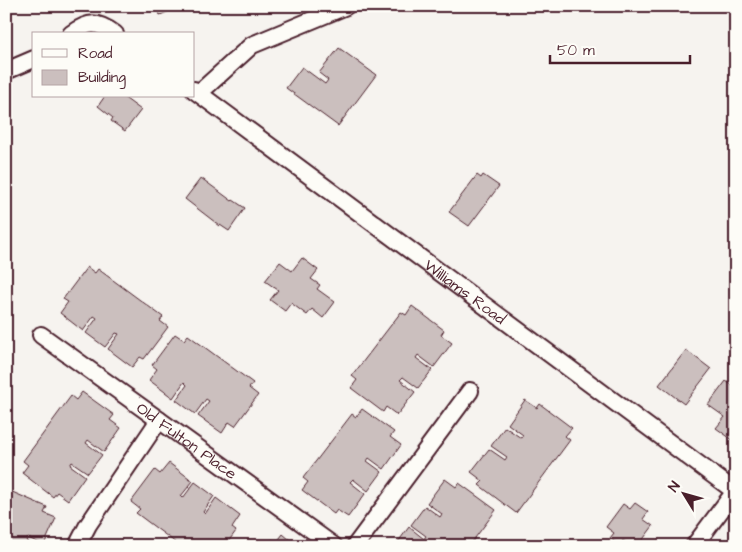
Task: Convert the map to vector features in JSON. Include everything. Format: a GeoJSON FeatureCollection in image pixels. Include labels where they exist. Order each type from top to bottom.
{"type":"FeatureCollection","features":[{"type":"Feature","properties":{"kind":"street"},"geometry":{"type":"LineString","coordinates":[[196,91],[252,45],[346,6]]}},
{"type":"Feature","properties":{"kind":"street"},"geometry":{"type":"LineString","coordinates":[[75,32],[92,24],[103,25],[112,32]]}},
{"type":"Feature","properties":{"kind":"street"},"geometry":{"type":"LineString","coordinates":[[6,71],[32,60]]}},
{"type":"Feature","properties":{"kind":"street","name":"Williams Road"},"geometry":{"type":"LineString","coordinates":[[196,91],[735,491]]}},
{"type":"Feature","properties":{"kind":"street","name":"Old Fulton Place"},"geometry":{"type":"LineString","coordinates":[[41,334],[334,546]]}},
{"type":"Feature","properties":{"kind":"street"},"geometry":{"type":"LineString","coordinates":[[356,546],[470,390]]}},
{"type":"Feature","properties":{"kind":"street"},"geometry":{"type":"LineString","coordinates":[[77,546],[88,526],[159,420]]}},
{"type":"Feature","properties":{"kind":"street"},"geometry":{"type":"LineString","coordinates":[[694,546],[735,491]]}},
{"type":"Feature","properties":{"kind":"building"},"geometry":{"type":"Polygon","coordinates":[[[157,6],[182,6],[160,15],[157,6]]]}},
{"type":"Feature","properties":{"kind":"building"},"geometry":{"type":"Polygon","coordinates":[[[339,48],[376,75],[338,126],[286,88],[302,67],[325,84],[328,80],[319,73],[339,48]]]}},
{"type":"Feature","properties":{"kind":"building"},"geometry":{"type":"Polygon","coordinates":[[[104,98],[125,98],[141,110],[125,131],[111,121],[113,118],[98,106],[104,98]]]}},
{"type":"Feature","properties":{"kind":"building"},"geometry":{"type":"Polygon","coordinates":[[[477,175],[481,178],[483,175],[499,186],[469,226],[449,212],[477,175]]]}},
{"type":"Feature","properties":{"kind":"building"},"geometry":{"type":"Polygon","coordinates":[[[201,178],[232,201],[245,208],[229,231],[185,199],[201,178]]]}},
{"type":"Feature","properties":{"kind":"building"},"geometry":{"type":"Polygon","coordinates":[[[302,258],[318,270],[311,279],[320,285],[317,289],[335,302],[323,318],[312,309],[307,315],[291,303],[285,311],[270,300],[278,290],[265,281],[280,262],[292,271],[302,258]]]}},
{"type":"Feature","properties":{"kind":"building"},"geometry":{"type":"Polygon","coordinates":[[[87,267],[95,273],[98,269],[163,317],[160,321],[168,327],[144,359],[140,357],[132,367],[108,349],[119,334],[116,333],[105,347],[86,333],[97,318],[94,316],[83,331],[60,313],[68,302],[63,299],[87,267]]]}},
{"type":"Feature","properties":{"kind":"building"},"geometry":{"type":"Polygon","coordinates":[[[412,306],[444,330],[441,335],[452,343],[434,367],[418,355],[416,358],[432,370],[418,388],[403,377],[400,380],[415,392],[397,415],[386,407],[383,412],[351,388],[357,380],[352,376],[401,312],[406,315],[412,306]]]}},
{"type":"Feature","properties":{"kind":"building"},"geometry":{"type":"Polygon","coordinates":[[[175,334],[184,340],[188,335],[253,383],[249,388],[258,395],[235,426],[229,422],[222,433],[198,416],[209,401],[206,399],[195,414],[176,400],[187,385],[184,382],[173,398],[149,380],[157,369],[152,365],[175,334]]]}},
{"type":"Feature","properties":{"kind":"building"},"geometry":{"type":"Polygon","coordinates":[[[686,350],[711,369],[684,404],[659,385],[686,350]]]}},
{"type":"Feature","properties":{"kind":"building"},"geometry":{"type":"Polygon","coordinates":[[[726,381],[736,388],[736,439],[734,441],[716,428],[725,417],[708,405],[726,381]]]}},
{"type":"Feature","properties":{"kind":"building"},"geometry":{"type":"Polygon","coordinates":[[[82,392],[114,415],[110,420],[121,428],[104,452],[88,440],[86,443],[102,455],[88,473],[72,462],[70,465],[85,476],[68,500],[57,492],[53,497],[22,473],[28,465],[23,461],[71,396],[76,400],[82,392]]]}},
{"type":"Feature","properties":{"kind":"building"},"geometry":{"type":"Polygon","coordinates":[[[525,400],[537,408],[540,404],[572,428],[565,436],[570,440],[516,513],[479,485],[483,481],[471,472],[489,449],[505,460],[507,457],[491,446],[505,427],[521,438],[523,435],[508,424],[525,400]]]}},
{"type":"Feature","properties":{"kind":"building"},"geometry":{"type":"Polygon","coordinates":[[[362,409],[394,432],[390,437],[401,445],[384,469],[369,458],[367,461],[382,472],[368,491],[353,479],[350,482],[365,494],[348,517],[337,510],[334,514],[302,490],[308,482],[303,478],[352,414],[356,417],[362,409]]]}},
{"type":"Feature","properties":{"kind":"building"},"geometry":{"type":"Polygon","coordinates":[[[169,463],[193,481],[181,496],[183,498],[195,482],[214,496],[203,512],[205,514],[216,498],[240,516],[232,528],[236,531],[225,546],[180,546],[136,513],[140,509],[131,502],[155,470],[160,474],[169,463]]]}},
{"type":"Feature","properties":{"kind":"building"},"geometry":{"type":"Polygon","coordinates":[[[445,479],[456,487],[459,483],[496,510],[469,546],[395,546],[409,527],[424,539],[426,536],[411,525],[425,506],[440,517],[442,514],[427,503],[445,479]]]}},
{"type":"Feature","properties":{"kind":"building"},"geometry":{"type":"Polygon","coordinates":[[[10,491],[47,507],[44,513],[56,518],[44,545],[28,538],[26,541],[38,546],[6,546],[6,500],[10,491]]]}},
{"type":"Feature","properties":{"kind":"building"},"geometry":{"type":"Polygon","coordinates":[[[635,503],[648,512],[643,519],[653,526],[638,546],[631,546],[623,540],[619,545],[610,538],[614,533],[606,527],[623,504],[630,509],[635,503]]]}},
{"type":"Feature","properties":{"kind":"building"},"geometry":{"type":"Polygon","coordinates":[[[283,534],[297,546],[266,546],[272,539],[276,543],[283,534]]]}}]}
